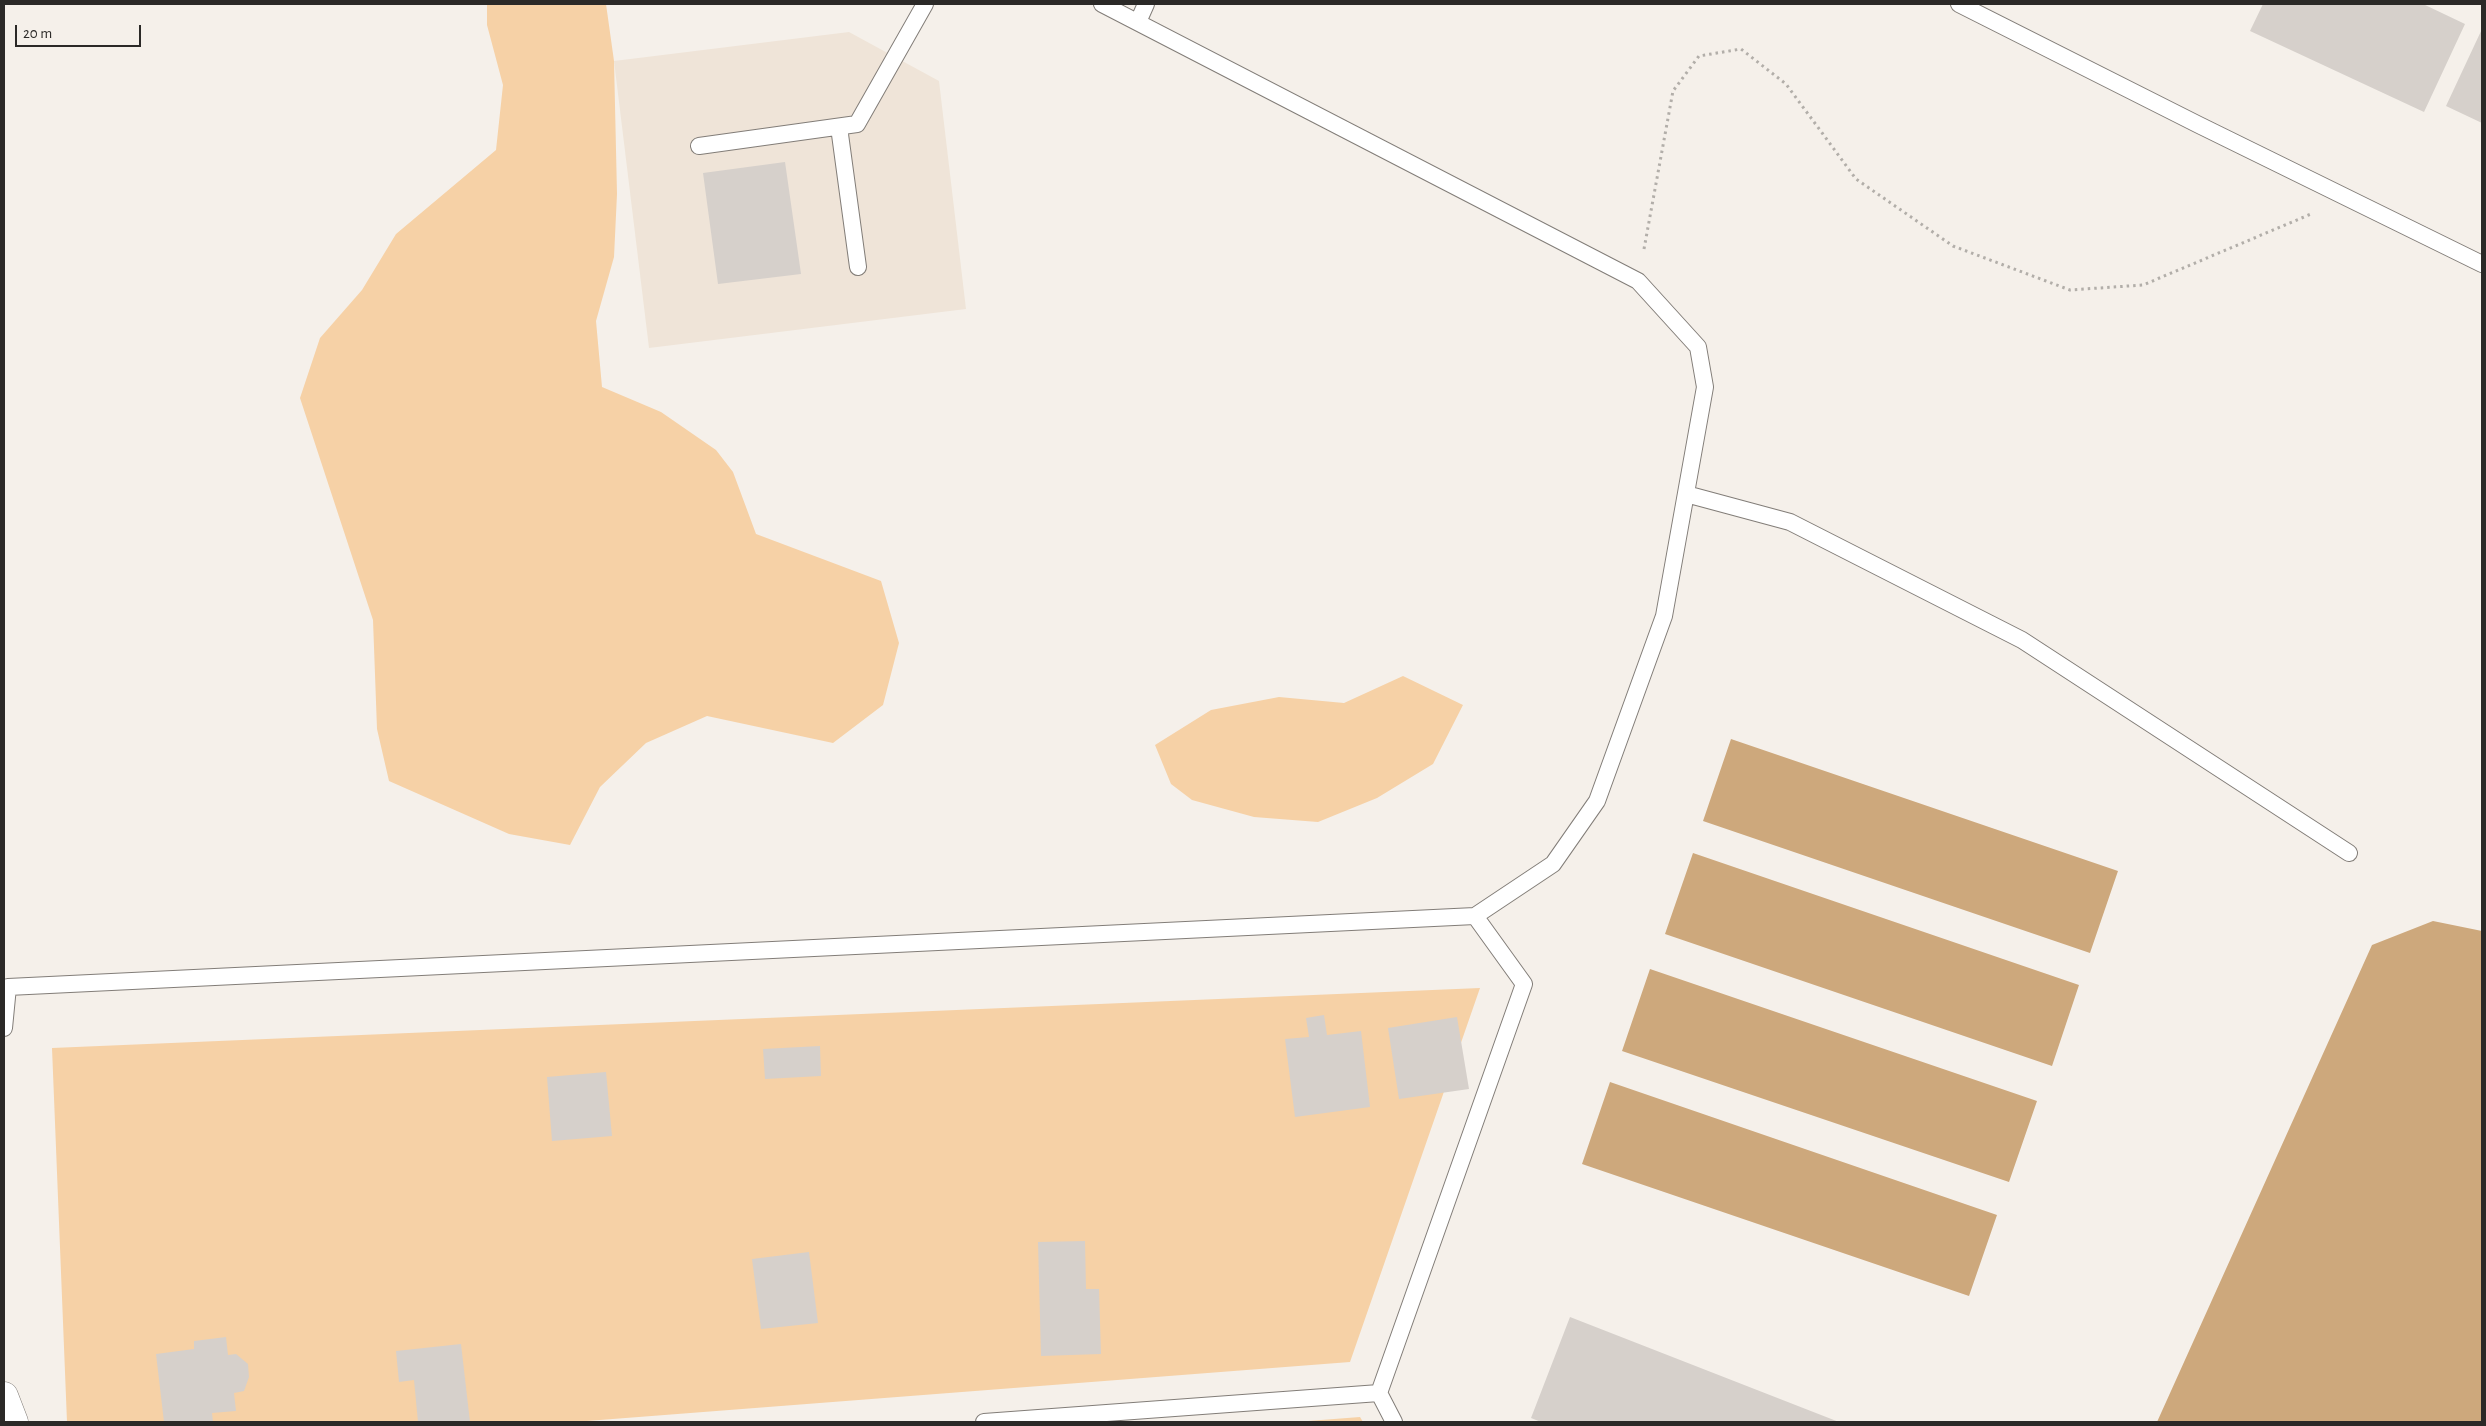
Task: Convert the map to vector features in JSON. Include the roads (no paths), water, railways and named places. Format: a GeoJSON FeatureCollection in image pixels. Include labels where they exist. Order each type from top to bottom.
{"type":"FeatureCollection","features":[{"type":"Feature","properties":{"kind":"street"},"geometry":{"type":"LineString","coordinates":[[4,1396],[14,1422]]}},
{"type":"Feature","properties":{"kind":"lane"},"geometry":{"type":"LineString","coordinates":[[699,146],[857,124],[925,4]]}},
{"type":"Feature","properties":{"kind":"lane"},"geometry":{"type":"LineString","coordinates":[[4,1028],[8,987],[1475,916],[1553,864],[1597,800],[1664,616],[1705,387],[1698,347],[1638,281],[1102,4]]}},
{"type":"Feature","properties":{"kind":"lane"},"geometry":{"type":"LineString","coordinates":[[1138,22],[1146,4]]}},
{"type":"Feature","properties":{"kind":"lane"},"geometry":{"type":"LineString","coordinates":[[1959,4],[2482,264]]}},
{"type":"Feature","properties":{"kind":"lane"},"geometry":{"type":"LineString","coordinates":[[839,127],[858,266]]}},
{"type":"Feature","properties":{"kind":"lane"},"geometry":{"type":"LineString","coordinates":[[1686,494],[1790,522],[2022,640],[2348,853]]}},
{"type":"Feature","properties":{"kind":"lane"},"geometry":{"type":"LineString","coordinates":[[1394,1422],[1379,1393],[1524,984],[1475,916]]}},
{"type":"Feature","properties":{"kind":"lane"},"geometry":{"type":"LineString","coordinates":[[984,1422],[1379,1393]]}}]}
